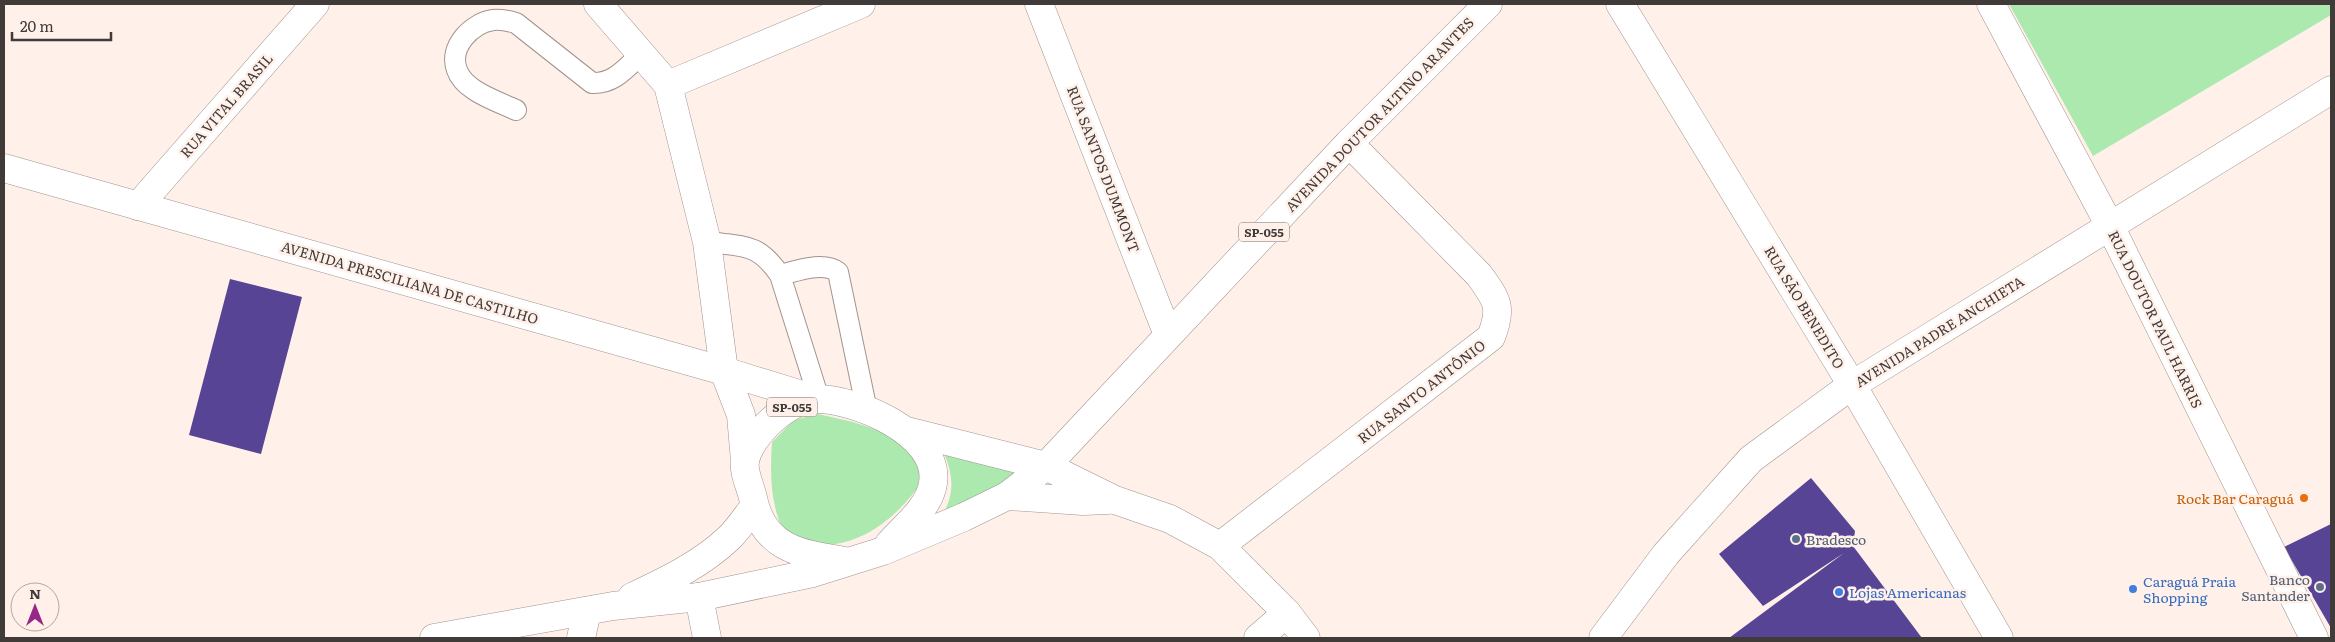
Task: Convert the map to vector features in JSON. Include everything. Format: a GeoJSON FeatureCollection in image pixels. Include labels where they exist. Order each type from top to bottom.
{"type":"FeatureCollection","features":[{"type":"Feature","properties":{"kind":"street","name":"RUA VITAL BRASIL"},"geometry":{"type":"LineString","coordinates":[[138,206],[314,4]]}},
{"type":"Feature","properties":{"kind":"street"},"geometry":{"type":"LineString","coordinates":[[598,4],[668,85],[707,242],[724,371],[741,415],[745,462]]}},
{"type":"Feature","properties":{"kind":"street"},"geometry":{"type":"LineString","coordinates":[[668,85],[861,4]]}},
{"type":"Feature","properties":{"kind":"street","name":"RUA SANTOS DUMMONT"},"geometry":{"type":"LineString","coordinates":[[1039,4],[1168,334]]}},
{"type":"Feature","properties":{"kind":"street","name":"AVENIDA DOUTOR ALTINO ARANTES"},"geometry":{"type":"LineString","coordinates":[[1046,466],[1348,143],[1488,4]]}},
{"type":"Feature","properties":{"kind":"street","name":"RUA SÃO BENEDITO"},"geometry":{"type":"LineString","coordinates":[[1620,4],[1852,384],[1999,638]]}},
{"type":"Feature","properties":{"kind":"street","name":"RUA DOUTOR PAUL HARRIS"},"geometry":{"type":"LineString","coordinates":[[1991,4],[2110,226],[2314,638]]}},
{"type":"Feature","properties":{"kind":"street","name":"AVENIDA PADRE ANCHIETA"},"geometry":{"type":"LineString","coordinates":[[1603,638],[1666,554],[1751,459],[1852,384],[2331,90]]}},
{"type":"Feature","properties":{"kind":"street","name":"RUA SANTO ANTÔNIO"},"geometry":{"type":"LineString","coordinates":[[1220,546],[1491,337],[1498,319],[1497,300],[1479,275],[1348,143]]}},
{"type":"Feature","properties":{"kind":"street","name":"AVENIDA PRESCILIANA DE CASTILHO"},"geometry":{"type":"LineString","coordinates":[[4,168],[724,371],[817,399]]}},
{"type":"Feature","properties":{"kind":"street","name":"SP-055"},"geometry":{"type":"LineString","coordinates":[[848,562],[795,552],[779,543],[768,532],[754,507],[745,462],[754,439],[762,428],[778,415],[817,399],[848,404],[905,431],[1046,466]]}},
{"type":"Feature","properties":{"kind":"street","name":"SP-055"},"geometry":{"type":"LineString","coordinates":[[883,551],[917,513],[930,495],[934,482],[928,454],[905,431]]}},
{"type":"Feature","properties":{"kind":"street"},"geometry":{"type":"LineString","coordinates":[[1046,466],[1115,500],[1170,519],[1220,546],[1287,613],[1306,638]]}},
{"type":"Feature","properties":{"kind":"street","name":"SP-055"},"geometry":{"type":"LineString","coordinates":[[434,638],[600,609],[699,597],[812,573],[883,551],[964,517],[1007,496],[1046,466]]}},
{"type":"Feature","properties":{"kind":"street"},"geometry":{"type":"LineString","coordinates":[[1007,496],[1083,501],[1115,500]]}},
{"type":"Feature","properties":{"kind":"street","name":"SP-055"},"geometry":{"type":"LineString","coordinates":[[600,609],[669,580],[707,555],[730,537],[754,507]]}},
{"type":"Feature","properties":{"kind":"street"},"geometry":{"type":"LineString","coordinates":[[699,597],[707,638]]}},
{"type":"Feature","properties":{"kind":"street"},"geometry":{"type":"LineString","coordinates":[[581,638],[600,609]]}},
{"type":"Feature","properties":{"kind":"street"},"geometry":{"type":"LineString","coordinates":[[1258,638],[1287,613]]}},
{"type":"Feature","properties":{"kind":"lane"},"geometry":{"type":"LineString","coordinates":[[516,110],[470,87],[457,70],[455,57],[457,46],[467,34],[484,22],[503,20],[516,23],[592,83],[603,84],[612,80],[642,54]]}},
{"type":"Feature","properties":{"kind":"lane"},"geometry":{"type":"LineString","coordinates":[[707,242],[749,247],[761,252],[780,275],[817,399]]}},
{"type":"Feature","properties":{"kind":"lane"},"geometry":{"type":"LineString","coordinates":[[780,275],[823,266],[831,267],[838,272],[867,412]]}},
{"type":"Feature","properties":{"kind":"green space"},"geometry":{"type":"Polygon","coordinates":[[[2009,4],[2331,4],[2331,15],[2093,156],[2009,4]]]}},
{"type":"Feature","properties":{"kind":"green space"},"geometry":{"type":"Polygon","coordinates":[[[818,414],[853,422],[890,434],[919,457],[923,481],[903,505],[880,526],[852,540],[837,544],[817,545],[784,532],[776,510],[772,488],[772,442],[794,420],[818,414]]]}},
{"type":"Feature","properties":{"kind":"green space"},"geometry":{"type":"Polygon","coordinates":[[[942,448],[1025,472],[942,516],[951,490],[951,474],[942,448]]]}},
{"type":"Feature","properties":{"kind":"building"},"geometry":{"type":"Polygon","coordinates":[[[230,279],[302,297],[261,454],[189,435],[230,279]]]}},
{"type":"Feature","properties":{"kind":"building"},"geometry":{"type":"Polygon","coordinates":[[[1811,478],[1855,531],[1853,546],[1922,638],[1729,638],[1844,553],[1763,606],[1719,554],[1811,478]]]}},
{"type":"Feature","properties":{"kind":"building","name":"Banco Santander"},"geometry":{"type":"Polygon","coordinates":[[[2331,524],[2331,628],[2284,547],[2331,524]]]}},
{"type":"Feature","properties":{"kind":"place","name":"Rock Bar Caraguá"},"geometry":{"type":"Point","coordinates":[2304,498]}},
{"type":"Feature","properties":{"kind":"place","name":"Bradesco"},"geometry":{"type":"Point","coordinates":[1796,539]}},
{"type":"Feature","properties":{"kind":"place","name":"Banco Santander"},"geometry":{"type":"Point","coordinates":[2320,587]}},
{"type":"Feature","properties":{"kind":"place","name":"Caraguá Praia Shopping"},"geometry":{"type":"Point","coordinates":[2133,589]}},
{"type":"Feature","properties":{"kind":"place","name":"Lojas Americanas"},"geometry":{"type":"Point","coordinates":[1839,592]}}]}
